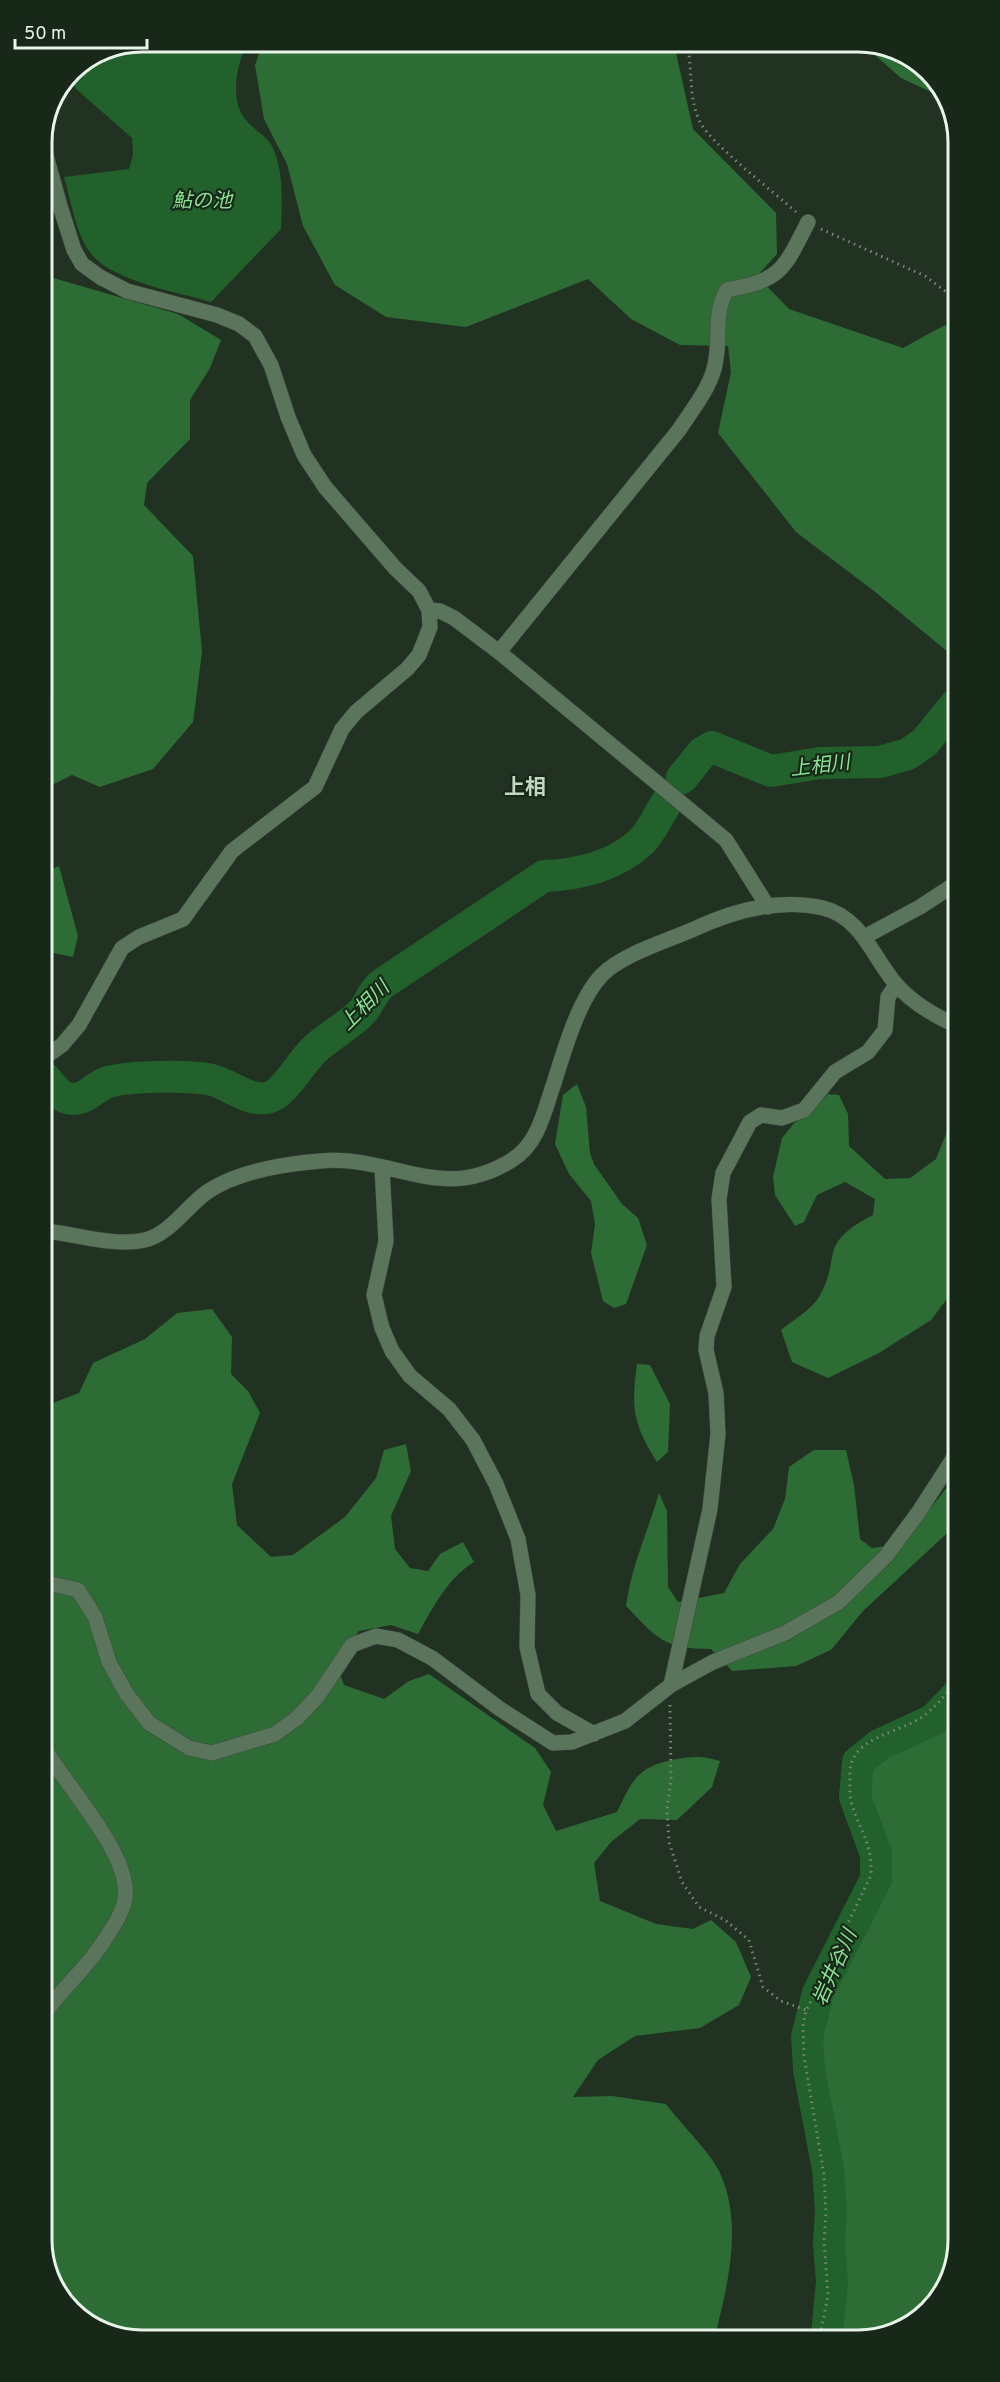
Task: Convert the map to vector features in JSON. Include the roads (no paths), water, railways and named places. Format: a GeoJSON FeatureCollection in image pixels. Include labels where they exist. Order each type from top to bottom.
{"type":"FeatureCollection","features":[{"type":"Feature","properties":{"kind":"street"},"geometry":{"type":"LineString","coordinates":[[53,181],[74,250],[82,264],[100,277],[127,291],[217,315],[239,324],[255,336],[272,365],[288,417],[304,455],[325,487],[395,568],[419,591],[429,610],[430,627],[419,655],[407,669],[356,712],[342,729],[315,788],[232,851],[183,919],[139,937],[122,948],[79,1025],[62,1045],[53,1052]]}},
{"type":"Feature","properties":{"kind":"street"},"geometry":{"type":"LineString","coordinates":[[499,652],[679,430],[705,392],[716,361],[719,303],[727,290],[755,285],[783,269],[808,222]]}},
{"type":"Feature","properties":{"kind":"street"},"geometry":{"type":"LineString","coordinates":[[429,610],[440,611],[454,618],[499,652],[726,840],[768,907]]}},
{"type":"Feature","properties":{"kind":"street"},"geometry":{"type":"LineString","coordinates":[[866,936],[920,907],[948,889]]}},
{"type":"Feature","properties":{"kind":"street"},"geometry":{"type":"LineString","coordinates":[[52,1231],[120,1242],[147,1240],[166,1229],[206,1193],[230,1179],[321,1161],[344,1160],[432,1179],[463,1180],[489,1173],[516,1158],[534,1138],[544,1117],[553,1083],[586,997],[602,975],[620,962],[733,912],[802,904],[827,909],[866,936],[896,985],[930,1013],[948,1022]]}},
{"type":"Feature","properties":{"kind":"street"},"geometry":{"type":"LineString","coordinates":[[670,1685],[710,1509],[717,1413],[716,1393],[706,1350],[707,1336],[724,1287],[719,1199],[723,1173],[750,1122],[761,1115],[782,1118],[804,1110],[834,1072],[868,1052],[885,1030],[888,997],[896,985]]}},
{"type":"Feature","properties":{"kind":"street"},"geometry":{"type":"LineString","coordinates":[[382,1168],[386,1241],[374,1295],[382,1328],[392,1351],[410,1376],[449,1409],[473,1440],[496,1484],[518,1539],[528,1595],[527,1647],[538,1694],[557,1713],[594,1734]]}},
{"type":"Feature","properties":{"kind":"street"},"geometry":{"type":"LineString","coordinates":[[52,1584],[78,1590],[95,1617],[109,1662],[126,1693],[149,1723],[189,1748],[212,1753],[275,1734],[297,1718],[317,1697],[352,1645],[376,1636],[398,1640],[432,1658],[500,1708],[553,1743],[572,1742],[625,1721],[670,1685],[713,1662],[785,1633],[839,1602],[886,1556],[918,1513],[948,1466]]}},
{"type":"Feature","properties":{"kind":"street"},"geometry":{"type":"LineString","coordinates":[[52,1762],[62,1778],[108,1838],[123,1875],[125,1899],[105,1941],[52,2004]]}},
{"type":"Feature","properties":{"kind":"water","name":"鮎の池"},"geometry":{"type":"Polygon","coordinates":[[[244,52],[237,75],[236,95],[241,113],[270,142],[276,155],[281,187],[281,229],[211,302],[128,278],[99,261],[89,251],[77,225],[64,177],[129,169],[133,155],[132,138],[74,85],[92,68],[108,59],[125,54],[244,52]]]}},
{"type":"Feature","properties":{"kind":"waterway","name":"上相川"},"geometry":{"type":"LineString","coordinates":[[682,778],[702,753],[712,747],[771,771],[820,763],[880,762],[908,754],[925,742],[948,713]]}},
{"type":"Feature","properties":{"kind":"waterway","name":"上相川"},"geometry":{"type":"LineString","coordinates":[[53,1086],[60,1094],[77,1099],[108,1082],[130,1078],[190,1077],[212,1080],[252,1097],[268,1098],[281,1089],[315,1049],[361,1013],[382,984],[544,876],[570,874],[596,868],[632,850],[646,837],[667,802]]}},
{"type":"Feature","properties":{"kind":"waterway","name":"岩井谷川"},"geometry":{"type":"LineString","coordinates":[[827,2330],[832,2282],[829,2244],[831,2210],[828,2169],[809,2070],[807,2037],[818,1993],[876,1879],[876,1854],[855,1797],[858,1762],[879,1745],[933,1720],[948,1704]]}},
{"type":"Feature","properties":{"kind":"district","name":"上相"},"geometry":{"type":"Point","coordinates":[525,787]}}]}
